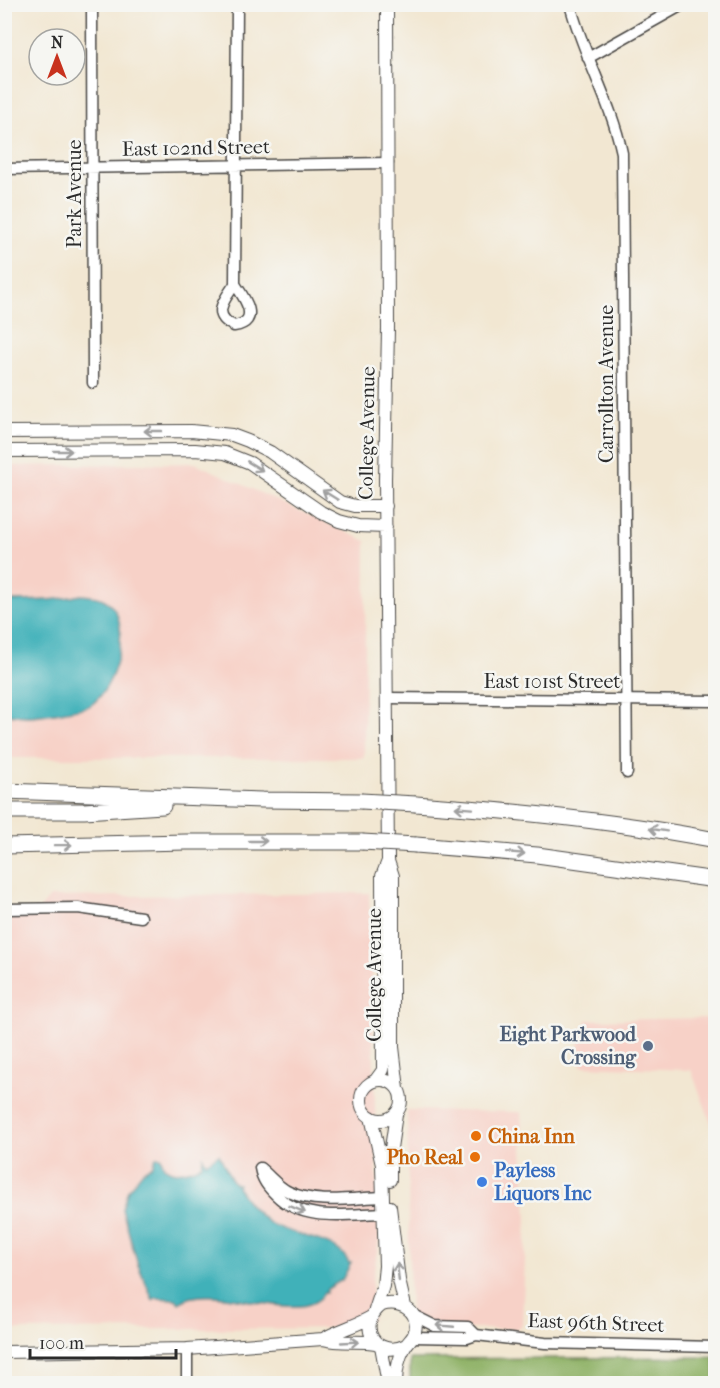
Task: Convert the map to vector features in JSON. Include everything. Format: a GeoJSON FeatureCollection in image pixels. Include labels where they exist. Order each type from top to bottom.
{"type":"FeatureCollection","features":[{"type":"Feature","properties":{"kind":"highway"},"geometry":{"type":"LineString","coordinates":[[4,791],[416,804],[528,813],[716,840]]}},
{"type":"Feature","properties":{"kind":"highway"},"geometry":{"type":"LineString","coordinates":[[4,811],[84,811],[262,800]]}},
{"type":"Feature","properties":{"kind":"highway"},"geometry":{"type":"LineString","coordinates":[[4,846],[186,842],[362,842],[537,855],[716,880]]}},
{"type":"Feature","properties":{"kind":"main road","name":"College Avenue"},"geometry":{"type":"LineString","coordinates":[[387,4],[388,861],[393,876],[393,1047],[398,1089]]}},
{"type":"Feature","properties":{"kind":"main road"},"geometry":{"type":"LineString","coordinates":[[4,432],[191,431],[232,435],[270,452],[327,495],[340,502],[355,506],[386,506]]}},
{"type":"Feature","properties":{"kind":"main road"},"geometry":{"type":"LineString","coordinates":[[4,451],[195,450],[225,453],[258,467],[329,517],[347,524],[386,527]]}},
{"type":"Feature","properties":{"kind":"main road","name":"College Avenue"},"geometry":{"type":"LineString","coordinates":[[375,1081],[383,1070],[382,876],[388,861]]}},
{"type":"Feature","properties":{"kind":"main road"},"geometry":{"type":"LineString","coordinates":[[388,1383],[379,1345],[369,1331],[384,1278],[380,1150],[371,1118],[362,1108],[361,1101],[364,1089],[375,1081],[388,1081],[398,1089],[401,1102],[396,1114],[390,1155],[391,1213],[399,1280],[416,1326],[396,1374],[396,1383]]}},
{"type":"Feature","properties":{"kind":"main road"},"geometry":{"type":"LineString","coordinates":[[371,1118],[384,1120],[396,1114]]}},
{"type":"Feature","properties":{"kind":"main road"},"geometry":{"type":"LineString","coordinates":[[323,1340],[336,1332],[363,1322],[389,1303],[409,1311]]}},
{"type":"Feature","properties":{"kind":"main road"},"geometry":{"type":"LineString","coordinates":[[4,1352],[187,1348],[323,1340],[363,1341],[393,1349],[409,1341]]}},
{"type":"Feature","properties":{"kind":"street","name":"Park Avenue"},"geometry":{"type":"LineString","coordinates":[[92,4],[93,383]]}},
{"type":"Feature","properties":{"kind":"street"},"geometry":{"type":"LineString","coordinates":[[235,284],[237,4]]}},
{"type":"Feature","properties":{"kind":"street","name":"Carrollton Avenue"},"geometry":{"type":"LineString","coordinates":[[570,4],[588,58],[617,129],[622,153],[627,773]]}},
{"type":"Feature","properties":{"kind":"street"},"geometry":{"type":"LineString","coordinates":[[588,58],[684,4]]}},
{"type":"Feature","properties":{"kind":"street","name":"East 102nd Street"},"geometry":{"type":"LineString","coordinates":[[4,169],[388,163]]}},
{"type":"Feature","properties":{"kind":"street","name":"East 101st Street"},"geometry":{"type":"LineString","coordinates":[[387,698],[716,700]]}},
{"type":"Feature","properties":{"kind":"street"},"geometry":{"type":"LineString","coordinates":[[4,909],[78,908],[141,917]]}},
{"type":"Feature","properties":{"kind":"street"},"geometry":{"type":"LineString","coordinates":[[382,1197],[316,1199],[297,1195],[287,1191],[260,1168],[261,1177],[266,1184],[281,1200],[299,1212],[319,1215],[383,1213]]}},
{"type":"Feature","properties":{"kind":"street","name":"East 96th Street"},"geometry":{"type":"LineString","coordinates":[[409,1311],[435,1326],[468,1327],[476,1335]]}},
{"type":"Feature","properties":{"kind":"street","name":"East 96th Street"},"geometry":{"type":"LineString","coordinates":[[409,1341],[467,1338],[476,1335],[545,1343],[716,1347]]}},
{"type":"Feature","properties":{"kind":"street"},"geometry":{"type":"LineString","coordinates":[[187,1348],[187,1383]]}},
{"type":"Feature","properties":{"kind":"shaded area"},"geometry":{"type":"Polygon","coordinates":[[[195,463],[366,541],[364,758],[5,758],[4,466],[195,463]]]}},
{"type":"Feature","properties":{"kind":"shaded area"},"geometry":{"type":"Polygon","coordinates":[[[369,893],[379,1241],[372,1282],[373,1319],[348,1328],[5,1330],[4,915],[35,915],[50,897],[369,893]]]}},
{"type":"Feature","properties":{"kind":"shaded area","name":"Eight Parkwood Crossing"},"geometry":{"type":"Polygon","coordinates":[[[715,1018],[715,1133],[691,1070],[581,1066],[578,1035],[587,1020],[715,1018]]]}},
{"type":"Feature","properties":{"kind":"shaded area"},"geometry":{"type":"Polygon","coordinates":[[[407,1110],[521,1112],[527,1218],[522,1324],[519,1329],[423,1329],[410,1320],[407,1110]]]}},
{"type":"Feature","properties":{"kind":"green space"},"geometry":{"type":"Polygon","coordinates":[[[715,1357],[715,1383],[410,1383],[410,1359],[715,1357]]]}},
{"type":"Feature","properties":{"kind":"water"},"geometry":{"type":"Polygon","coordinates":[[[81,595],[97,597],[111,605],[117,615],[120,628],[118,657],[100,697],[87,707],[61,712],[33,716],[5,714],[5,601],[53,600],[81,595]]]}},
{"type":"Feature","properties":{"kind":"water"},"geometry":{"type":"Polygon","coordinates":[[[219,1154],[232,1181],[238,1184],[237,1187],[244,1197],[263,1218],[278,1227],[335,1247],[351,1263],[342,1280],[327,1289],[326,1293],[314,1303],[298,1306],[278,1305],[213,1296],[194,1297],[179,1303],[176,1299],[155,1298],[153,1300],[138,1265],[122,1209],[128,1190],[143,1171],[152,1166],[156,1157],[161,1157],[163,1165],[177,1172],[198,1167],[202,1165],[203,1157],[206,1163],[219,1154]]]}},
{"type":"Feature","properties":{"kind":"place","name":"Eight Parkwood Crossing"},"geometry":{"type":"Point","coordinates":[648,1046]}},
{"type":"Feature","properties":{"kind":"place","name":"China Inn"},"geometry":{"type":"Point","coordinates":[476,1136]}},
{"type":"Feature","properties":{"kind":"place","name":"Pho Real"},"geometry":{"type":"Point","coordinates":[475,1157]}},
{"type":"Feature","properties":{"kind":"place","name":"Payless Liquors Inc"},"geometry":{"type":"Point","coordinates":[482,1182]}}]}
